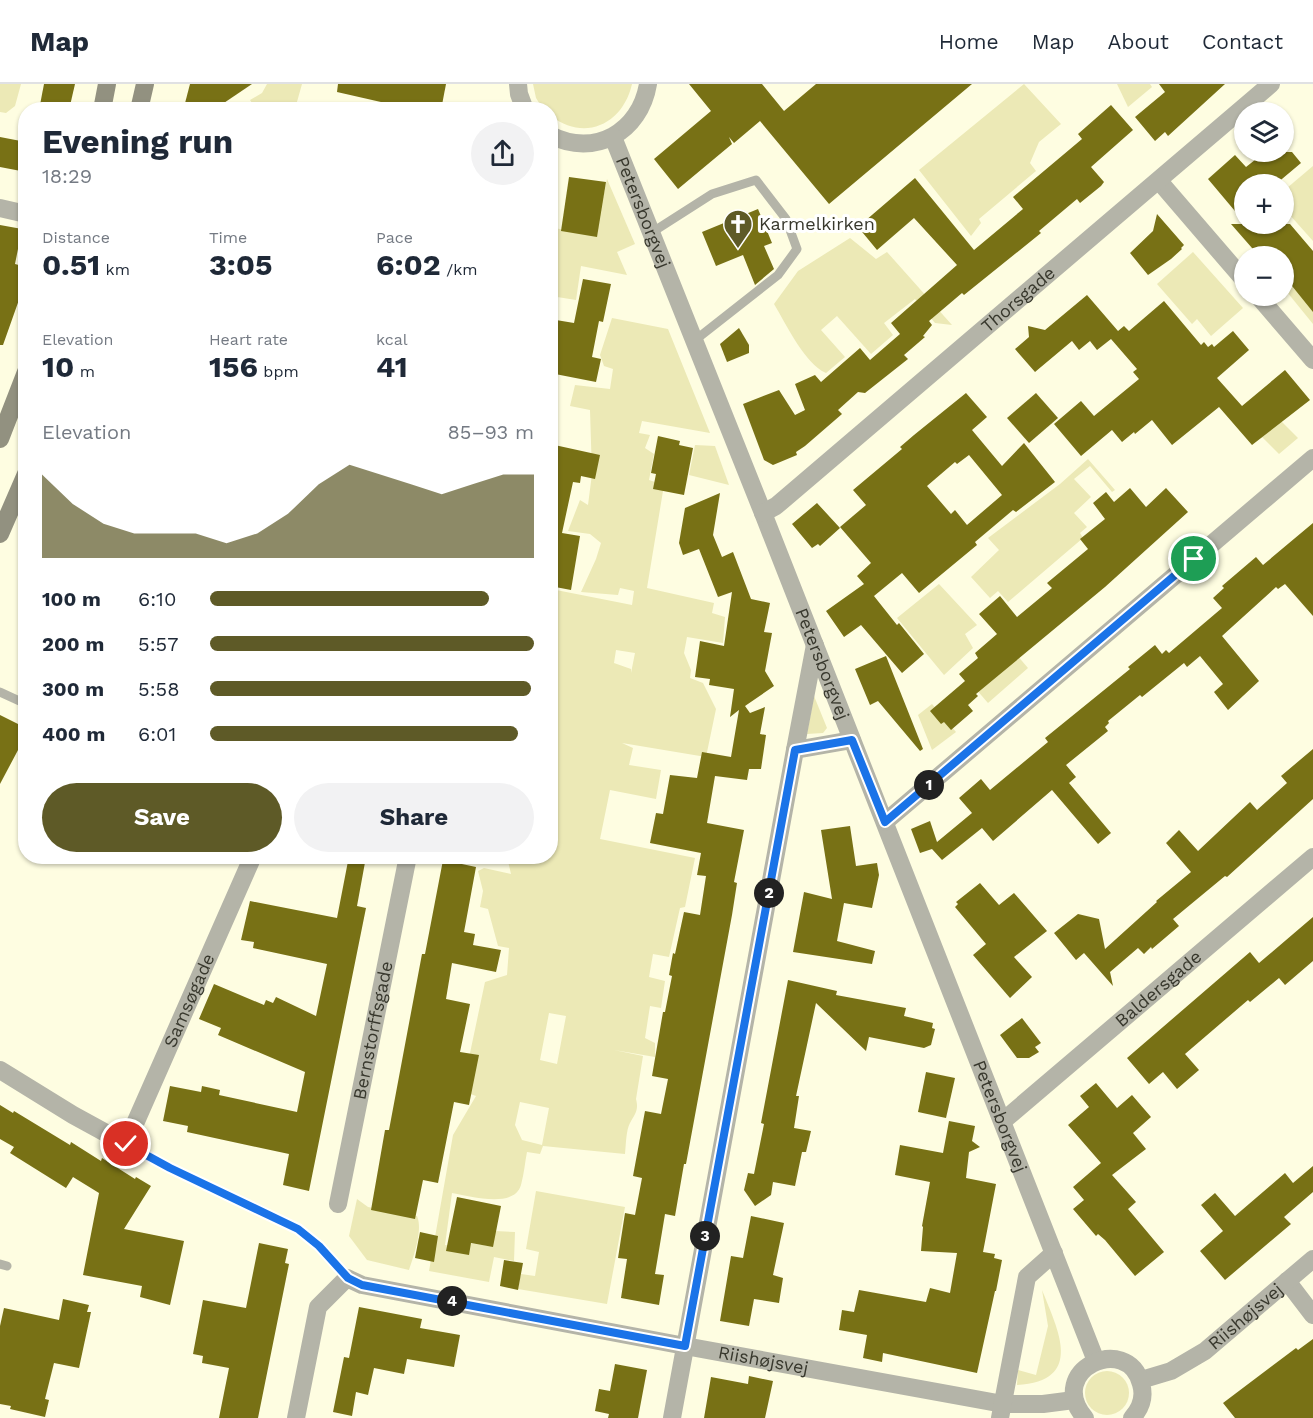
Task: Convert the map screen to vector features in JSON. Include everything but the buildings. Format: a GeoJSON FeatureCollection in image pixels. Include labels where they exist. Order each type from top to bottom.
{"type":"FeatureCollection","features":[{"type":"Feature","properties":{"kind":"street"},"geometry":{"type":"LineString","coordinates":[[104,102],[107,84]]}},
{"type":"Feature","properties":{"kind":"street"},"geometry":{"type":"LineString","coordinates":[[141,102],[145,84]]}},
{"type":"Feature","properties":{"kind":"street"},"geometry":{"type":"LineString","coordinates":[[518,84],[522,102]]}},
{"type":"Feature","properties":{"kind":"street"},"geometry":{"type":"LineString","coordinates":[[558,140],[582,144],[613,137],[627,127],[639,113],[646,98],[648,84]]}},
{"type":"Feature","properties":{"kind":"street","name":"Thorsgade"},"geometry":{"type":"LineString","coordinates":[[764,513],[776,506],[1271,84]]}},
{"type":"Feature","properties":{"kind":"street","name":"Petersborgvej"},"geometry":{"type":"LineString","coordinates":[[613,137],[764,513],[1096,1360]]}},
{"type":"Feature","properties":{"kind":"street"},"geometry":{"type":"LineString","coordinates":[[1159,181],[1234,268]]}},
{"type":"Feature","properties":{"kind":"street"},"geometry":{"type":"LineString","coordinates":[[0,208],[18,212]]}},
{"type":"Feature","properties":{"kind":"street"},"geometry":{"type":"LineString","coordinates":[[1267,306],[1313,360]]}},
{"type":"Feature","properties":{"kind":"street"},"geometry":{"type":"LineString","coordinates":[[0,439],[18,393]]}},
{"type":"Feature","properties":{"kind":"street"},"geometry":{"type":"LineString","coordinates":[[885,822],[1313,458]]}},
{"type":"Feature","properties":{"kind":"street"},"geometry":{"type":"LineString","coordinates":[[0,534],[18,492]]}},
{"type":"Feature","properties":{"kind":"street"},"geometry":{"type":"LineString","coordinates":[[672,1418],[815,645]]}},
{"type":"Feature","properties":{"kind":"street"},"geometry":{"type":"LineString","coordinates":[[795,750],[852,740]]}},
{"type":"Feature","properties":{"kind":"street","name":"Baldersgade"},"geometry":{"type":"LineString","coordinates":[[1003,1121],[1313,856]]}},
{"type":"Feature","properties":{"kind":"street","name":"Samsøgade"},"geometry":{"type":"LineString","coordinates":[[126,1144],[249,864]]}},
{"type":"Feature","properties":{"kind":"street","name":"Bernstorffsgade"},"geometry":{"type":"LineString","coordinates":[[338,1204],[406,864]]}},
{"type":"Feature","properties":{"kind":"street"},"geometry":{"type":"LineString","coordinates":[[0,1070],[73,1115],[126,1144]]}},
{"type":"Feature","properties":{"kind":"street"},"geometry":{"type":"LineString","coordinates":[[1002,1411],[1027,1277],[1054,1252]]}},
{"type":"Feature","properties":{"kind":"street","name":"Riishøjsvej"},"geometry":{"type":"LineString","coordinates":[[1141,1380],[1171,1371],[1205,1351],[1313,1259]]}},
{"type":"Feature","properties":{"kind":"street"},"geometry":{"type":"LineString","coordinates":[[296,1418],[318,1307],[348,1278]]}},
{"type":"Feature","properties":{"kind":"street","name":"Riishøjsvej"},"geometry":{"type":"LineString","coordinates":[[348,1278],[362,1285],[685,1346],[1002,1411],[1074,1400]]}},
{"type":"Feature","properties":{"kind":"street"},"geometry":{"type":"LineString","coordinates":[[1287,1281],[1313,1315]]}},
{"type":"Feature","properties":{"kind":"street"},"geometry":{"type":"LineString","coordinates":[[1085,1418],[1074,1400],[1074,1390],[1081,1372],[1096,1360],[1118,1360],[1127,1364],[1141,1380],[1142,1402],[1132,1418]]}},
{"type":"Feature","properties":{"kind":"lane"},"geometry":{"type":"LineString","coordinates":[[651,233],[712,194],[756,180],[786,219],[797,249],[778,276],[694,341]]}},
{"type":"Feature","properties":{"kind":"lane"},"geometry":{"type":"LineString","coordinates":[[0,692],[18,700]]}},
{"type":"Feature","properties":{"kind":"lane"},"geometry":{"type":"LineString","coordinates":[[126,1144],[170,1168],[298,1229],[319,1246],[348,1278]]}},
{"type":"Feature","properties":{"kind":"shaded area"},"geometry":{"type":"Polygon","coordinates":[[[0,84],[21,84],[15,106],[6,113],[0,112],[0,84]]]}},
{"type":"Feature","properties":{"kind":"shaded area"},"geometry":{"type":"Polygon","coordinates":[[[267,84],[302,84],[297,102],[251,102],[250,100],[262,93],[267,84]]]}},
{"type":"Feature","properties":{"kind":"shaded area"},"geometry":{"type":"Polygon","coordinates":[[[533,84],[632,84],[620,110],[601,125],[589,128],[577,128],[564,124],[558,120],[558,102],[539,102],[533,84]]]}},
{"type":"Feature","properties":{"kind":"shaded area"},"geometry":{"type":"Polygon","coordinates":[[[1024,84],[1061,124],[1039,142],[1030,163],[1036,171],[979,219],[981,223],[971,236],[919,170],[1024,84]]]}},
{"type":"Feature","properties":{"kind":"shaded area"},"geometry":{"type":"Polygon","coordinates":[[[1117,84],[1150,84],[1152,87],[1128,107],[1117,84]]]}},
{"type":"Feature","properties":{"kind":"shaded area"},"geometry":{"type":"Polygon","coordinates":[[[1313,166],[1313,241],[1294,220],[1294,182],[1313,166]]]}},
{"type":"Feature","properties":{"kind":"shaded area"},"geometry":{"type":"Polygon","coordinates":[[[607,179],[635,244],[617,252],[627,275],[581,266],[576,300],[558,297],[558,229],[595,235],[607,179]]]}},
{"type":"Feature","properties":{"kind":"shaded area"},"geometry":{"type":"Polygon","coordinates":[[[850,238],[876,259],[887,252],[952,325],[935,323],[915,299],[884,323],[893,335],[871,354],[837,316],[821,330],[845,357],[826,373],[803,352],[774,304],[798,271],[850,238]]]}},
{"type":"Feature","properties":{"kind":"shaded area"},"geometry":{"type":"Polygon","coordinates":[[[1193,252],[1234,298],[1234,306],[1243,308],[1211,336],[1197,319],[1192,324],[1157,284],[1193,252]]]}},
{"type":"Feature","properties":{"kind":"shaded area"},"geometry":{"type":"Polygon","coordinates":[[[1294,285],[1313,304],[1313,324],[1294,301],[1294,285]]]}},
{"type":"Feature","properties":{"kind":"shaded area"},"geometry":{"type":"Polygon","coordinates":[[[612,318],[668,329],[710,433],[642,421],[639,433],[650,435],[645,448],[654,454],[649,480],[664,485],[647,588],[714,603],[712,613],[725,617],[723,643],[687,637],[684,653],[691,670],[690,678],[703,683],[716,709],[706,757],[622,743],[633,748],[629,765],[661,770],[656,799],[610,790],[600,839],[695,858],[685,907],[680,908],[669,957],[653,954],[649,977],[665,981],[661,1008],[650,1006],[645,1038],[655,1043],[655,1057],[614,1050],[643,1056],[636,1099],[637,1109],[629,1126],[625,1154],[543,1146],[540,1154],[527,1152],[521,1185],[510,1197],[491,1199],[452,1193],[445,1245],[466,1248],[468,1243],[490,1246],[495,1231],[515,1232],[514,1261],[494,1257],[489,1282],[429,1271],[453,1135],[476,1096],[462,1091],[485,982],[507,975],[509,948],[498,946],[488,909],[480,907],[483,891],[478,871],[484,868],[511,874],[509,864],[558,864],[558,590],[632,605],[634,591],[620,588],[618,595],[581,592],[601,543],[590,534],[568,531],[580,500],[588,505],[592,474],[590,410],[570,406],[575,385],[610,389],[613,369],[604,366],[600,355],[612,318]],[[616,650],[614,663],[631,669],[631,673],[635,653],[616,650]],[[549,1013],[540,1060],[557,1064],[566,1016],[549,1013]],[[520,1102],[515,1125],[522,1140],[542,1145],[549,1108],[520,1102]]]}},
{"type":"Feature","properties":{"kind":"shaded area"},"geometry":{"type":"Polygon","coordinates":[[[1281,421],[1298,438],[1279,454],[1262,437],[1281,421]]]}},
{"type":"Feature","properties":{"kind":"shaded area"},"geometry":{"type":"Polygon","coordinates":[[[695,445],[715,446],[729,485],[689,475],[695,445]]]}},
{"type":"Feature","properties":{"kind":"shaded area"},"geometry":{"type":"Polygon","coordinates":[[[1088,459],[1115,490],[1112,492],[1090,466],[1074,479],[1091,497],[1074,513],[1087,527],[1080,533],[1083,538],[1008,602],[998,591],[990,598],[971,577],[999,550],[988,538],[1060,484],[1088,459]]]}},
{"type":"Feature","properties":{"kind":"shaded area"},"geometry":{"type":"Polygon","coordinates":[[[939,584],[977,625],[965,634],[973,648],[944,675],[897,618],[939,584]]]}},
{"type":"Feature","properties":{"kind":"shaded area"},"geometry":{"type":"Polygon","coordinates":[[[1016,654],[1028,668],[988,703],[968,680],[1016,654]]]}},
{"type":"Feature","properties":{"kind":"shaded area"},"geometry":{"type":"Polygon","coordinates":[[[814,696],[827,728],[823,733],[807,734],[814,696]]]}},
{"type":"Feature","properties":{"kind":"shaded area"},"geometry":{"type":"Polygon","coordinates":[[[932,704],[956,732],[932,750],[918,715],[932,704]]]}},
{"type":"Feature","properties":{"kind":"shaded area"},"geometry":{"type":"Polygon","coordinates":[[[536,1191],[625,1207],[607,1304],[518,1289],[521,1274],[535,1276],[539,1252],[526,1249],[536,1191]]]}},
{"type":"Feature","properties":{"kind":"shaded area"},"geometry":{"type":"Polygon","coordinates":[[[357,1199],[368,1207],[417,1216],[418,1235],[409,1270],[367,1260],[349,1236],[357,1199]]]}},
{"type":"Feature","properties":{"kind":"shaded area"},"geometry":{"type":"Polygon","coordinates":[[[1042,1290],[1059,1337],[1061,1351],[1059,1364],[1052,1374],[1038,1381],[1017,1385],[1018,1370],[1036,1375],[1048,1326],[1042,1290]]]}},
{"type":"Feature","properties":{"kind":"shaded area"},"geometry":{"type":"Polygon","coordinates":[[[1107,1371],[1123,1377],[1129,1393],[1123,1409],[1107,1415],[1091,1409],[1085,1393],[1091,1377],[1107,1371]]]}},
{"type":"Feature","properties":{"kind":"place","name":"Karmelkirken"},"geometry":{"type":"Point","coordinates":[738,250]}},
{"type":"Feature","properties":{"kind":"route"},"geometry":{"type":"LineString","coordinates":[[126,1144],[170,1168],[298,1229],[319,1246],[348,1278],[362,1285],[685,1346],[795,750],[852,740],[885,822],[1194,559]]}}]}
